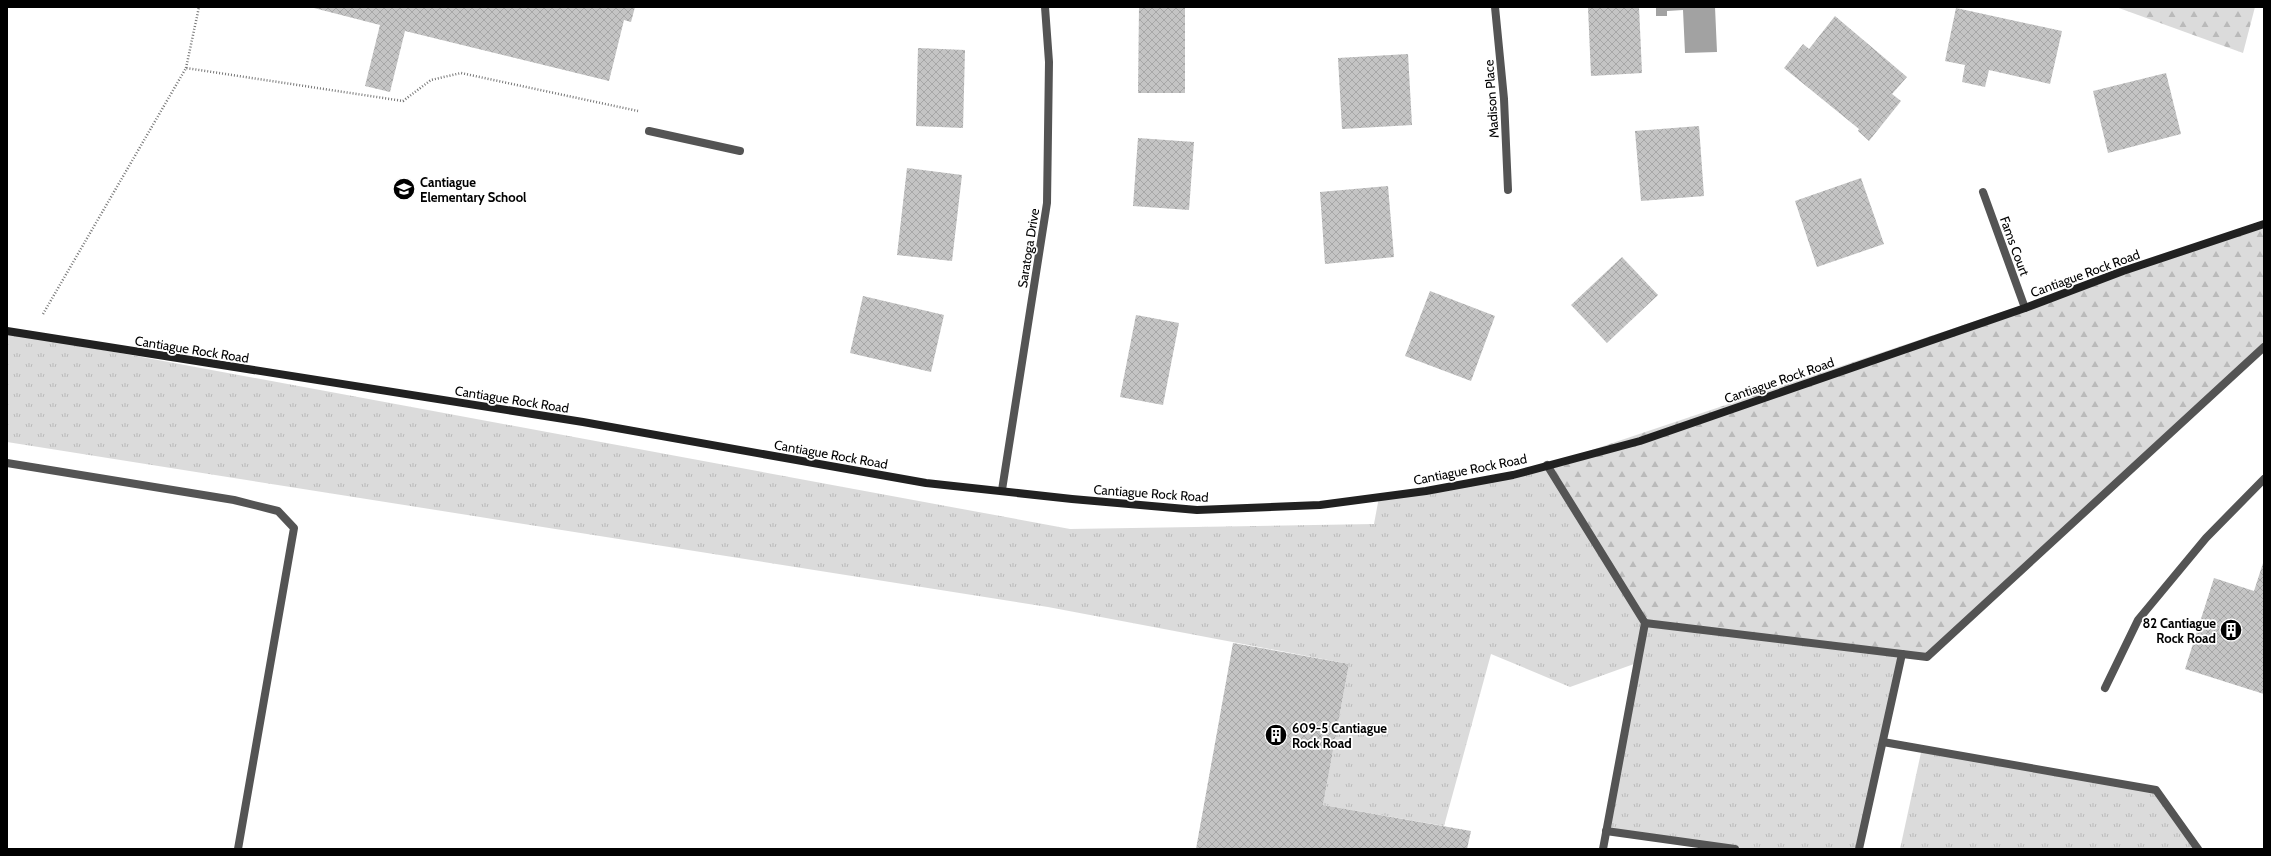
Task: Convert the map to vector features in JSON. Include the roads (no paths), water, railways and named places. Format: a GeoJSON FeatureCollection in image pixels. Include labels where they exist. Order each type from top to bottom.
{"type":"FeatureCollection","features":[{"type":"Feature","properties":{"kind":"main road","name":"Cantiague Rock Road"},"geometry":{"type":"LineString","coordinates":[[7,331],[30,336],[583,422],[926,483],[1002,490],[1072,499],[1197,510],[1320,504],[1426,491],[1513,475],[1640,441],[2025,308],[2123,271],[2264,224]]}},
{"type":"Feature","properties":{"kind":"street","name":"Saratoga Drive"},"geometry":{"type":"LineString","coordinates":[[1002,490],[1047,203],[1049,62],[1045,7]]}},
{"type":"Feature","properties":{"kind":"street","name":"Madison Place"},"geometry":{"type":"LineString","coordinates":[[1495,7],[1504,99],[1508,190]]}},
{"type":"Feature","properties":{"kind":"street"},"geometry":{"type":"LineString","coordinates":[[649,131],[740,152]]}},
{"type":"Feature","properties":{"kind":"street","name":"Fams Court"},"geometry":{"type":"LineString","coordinates":[[1983,192],[2025,308]]}},
{"type":"Feature","properties":{"kind":"street"},"geometry":{"type":"LineString","coordinates":[[1646,623],[1927,657],[2264,348]]}},
{"type":"Feature","properties":{"kind":"street"},"geometry":{"type":"LineString","coordinates":[[7,464],[234,500],[278,511],[294,528],[238,849]]}},
{"type":"Feature","properties":{"kind":"street"},"geometry":{"type":"LineString","coordinates":[[1547,465],[1646,623],[1603,849]]}},
{"type":"Feature","properties":{"kind":"street"},"geometry":{"type":"LineString","coordinates":[[2105,688],[2138,620],[2206,538],[2264,479]]}},
{"type":"Feature","properties":{"kind":"street"},"geometry":{"type":"LineString","coordinates":[[1860,849],[1902,654]]}},
{"type":"Feature","properties":{"kind":"street"},"geometry":{"type":"LineString","coordinates":[[1883,742],[2156,790],[2198,849]]}},
{"type":"Feature","properties":{"kind":"street"},"geometry":{"type":"LineString","coordinates":[[1606,831],[1735,849]]}},
{"type":"Feature","properties":{"kind":"place","name":"Cantiague Elementary School"},"geometry":{"type":"Point","coordinates":[404,189]}},
{"type":"Feature","properties":{"kind":"place","name":"82 Cantiague Rock Road"},"geometry":{"type":"Point","coordinates":[2231,630]}},
{"type":"Feature","properties":{"kind":"place","name":"609-5 Cantiague Rock Road"},"geometry":{"type":"Point","coordinates":[1276,735]}}]}
